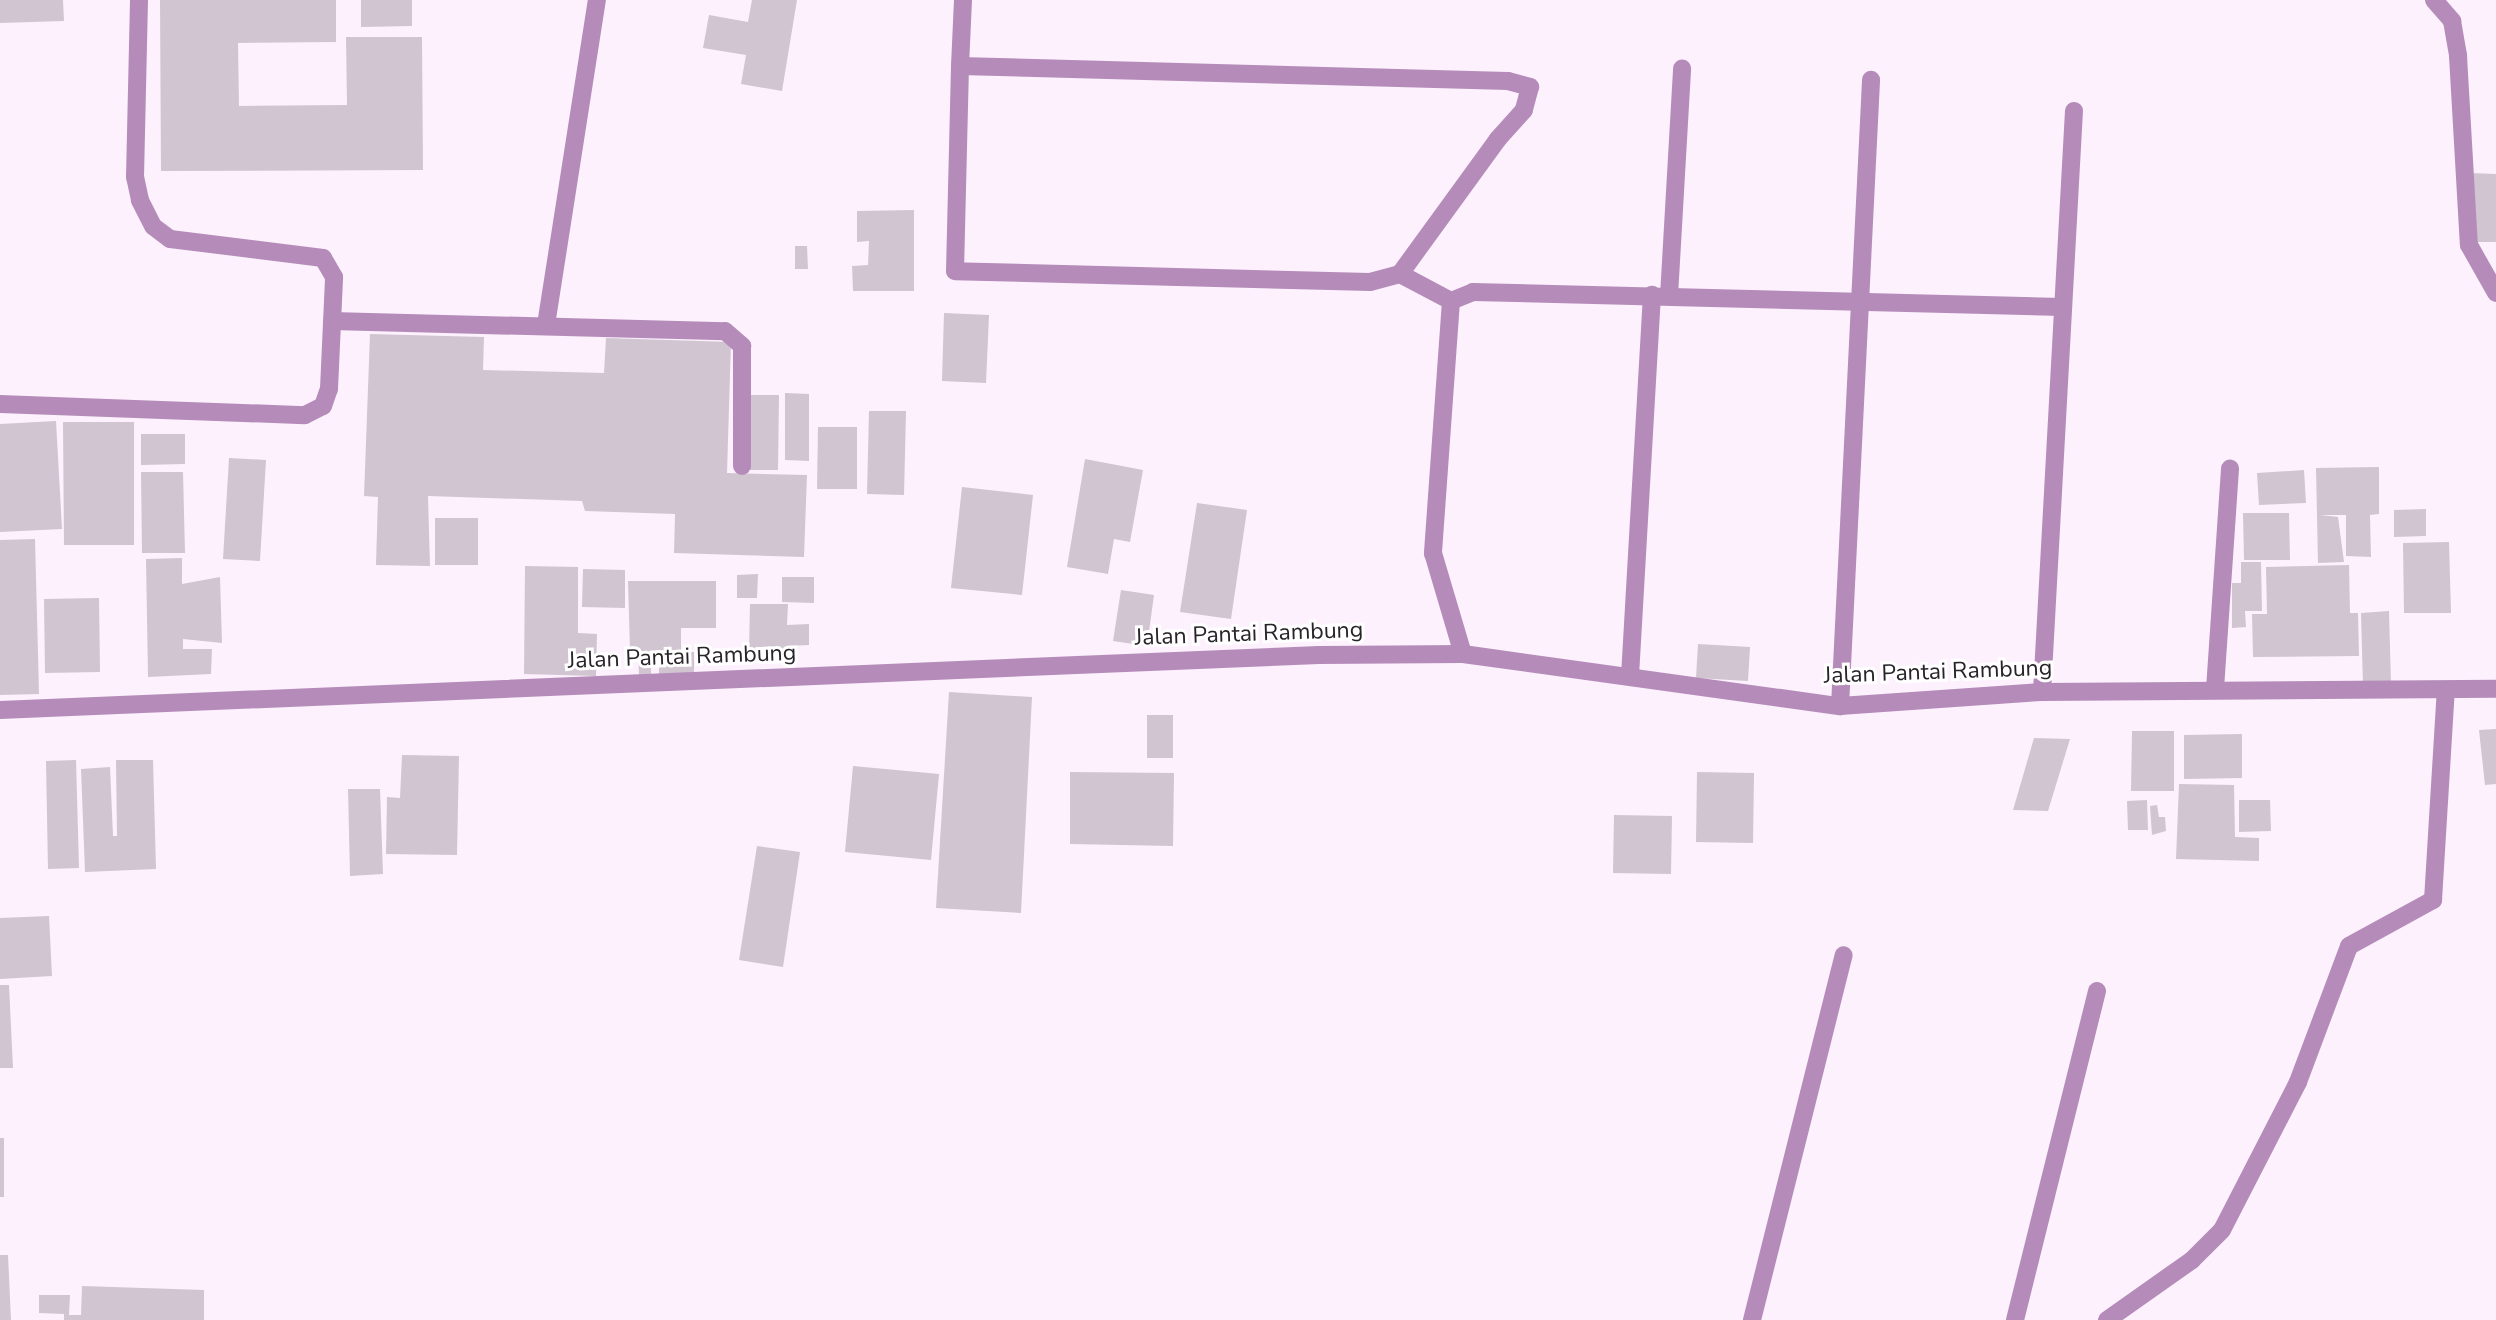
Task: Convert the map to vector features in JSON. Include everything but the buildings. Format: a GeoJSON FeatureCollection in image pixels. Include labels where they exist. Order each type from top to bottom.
{"type":"FeatureCollection","features":[{"type":"Feature","properties":{"kind":"street"},"geometry":{"type":"LineString","coordinates":[[0,404],[305,415],[323,406],[329,389],[334,277],[323,258],[170,239],[153,226],[135,177],[139,0]]}},
{"type":"Feature","properties":{"kind":"street"},"geometry":{"type":"LineString","coordinates":[[546,326],[597,0]]}},
{"type":"Feature","properties":{"kind":"street"},"geometry":{"type":"LineString","coordinates":[[960,66],[1508,81],[1530,87],[1524,110],[1498,139],[1400,274],[1370,282],[956,271],[960,66],[963,0]]}},
{"type":"Feature","properties":{"kind":"street"},"geometry":{"type":"LineString","coordinates":[[2434,0],[2452,21],[2458,56],[2466,234],[2496,293]]}},
{"type":"Feature","properties":{"kind":"street"},"geometry":{"type":"LineString","coordinates":[[1629,677],[1660,295],[1682,68]]}},
{"type":"Feature","properties":{"kind":"street"},"geometry":{"type":"LineString","coordinates":[[1840,706],[1863,304],[1871,80]]}},
{"type":"Feature","properties":{"kind":"street"},"geometry":{"type":"LineString","coordinates":[[2042,692],[2074,111]]}},
{"type":"Feature","properties":{"kind":"street"},"geometry":{"type":"LineString","coordinates":[[1400,274],[1451,300],[1473,292],[2062,307]]}},
{"type":"Feature","properties":{"kind":"street"},"geometry":{"type":"LineString","coordinates":[[1451,300],[1433,553],[1463,654]]}},
{"type":"Feature","properties":{"kind":"street"},"geometry":{"type":"LineString","coordinates":[[332,321],[694,329],[735,336],[743,346],[742,466]]}},
{"type":"Feature","properties":{"kind":"street"},"geometry":{"type":"LineString","coordinates":[[2215,689],[2230,470]]}},
{"type":"Feature","properties":{"kind":"street","name":"Jalan Pantai Rambung"},"geometry":{"type":"LineString","coordinates":[[0,710],[1319,655],[1463,654],[1840,706],[2042,692],[2496,689]]}},
{"type":"Feature","properties":{"kind":"street"},"geometry":{"type":"LineString","coordinates":[[2107,1320],[2192,1260],[2222,1230],[2298,1082],[2349,946],[2433,900],[2446,690]]}},
{"type":"Feature","properties":{"kind":"street"},"geometry":{"type":"LineString","coordinates":[[1752,1320],[1844,955]]}},
{"type":"Feature","properties":{"kind":"street"},"geometry":{"type":"LineString","coordinates":[[2015,1320],[2097,991]]}}]}
